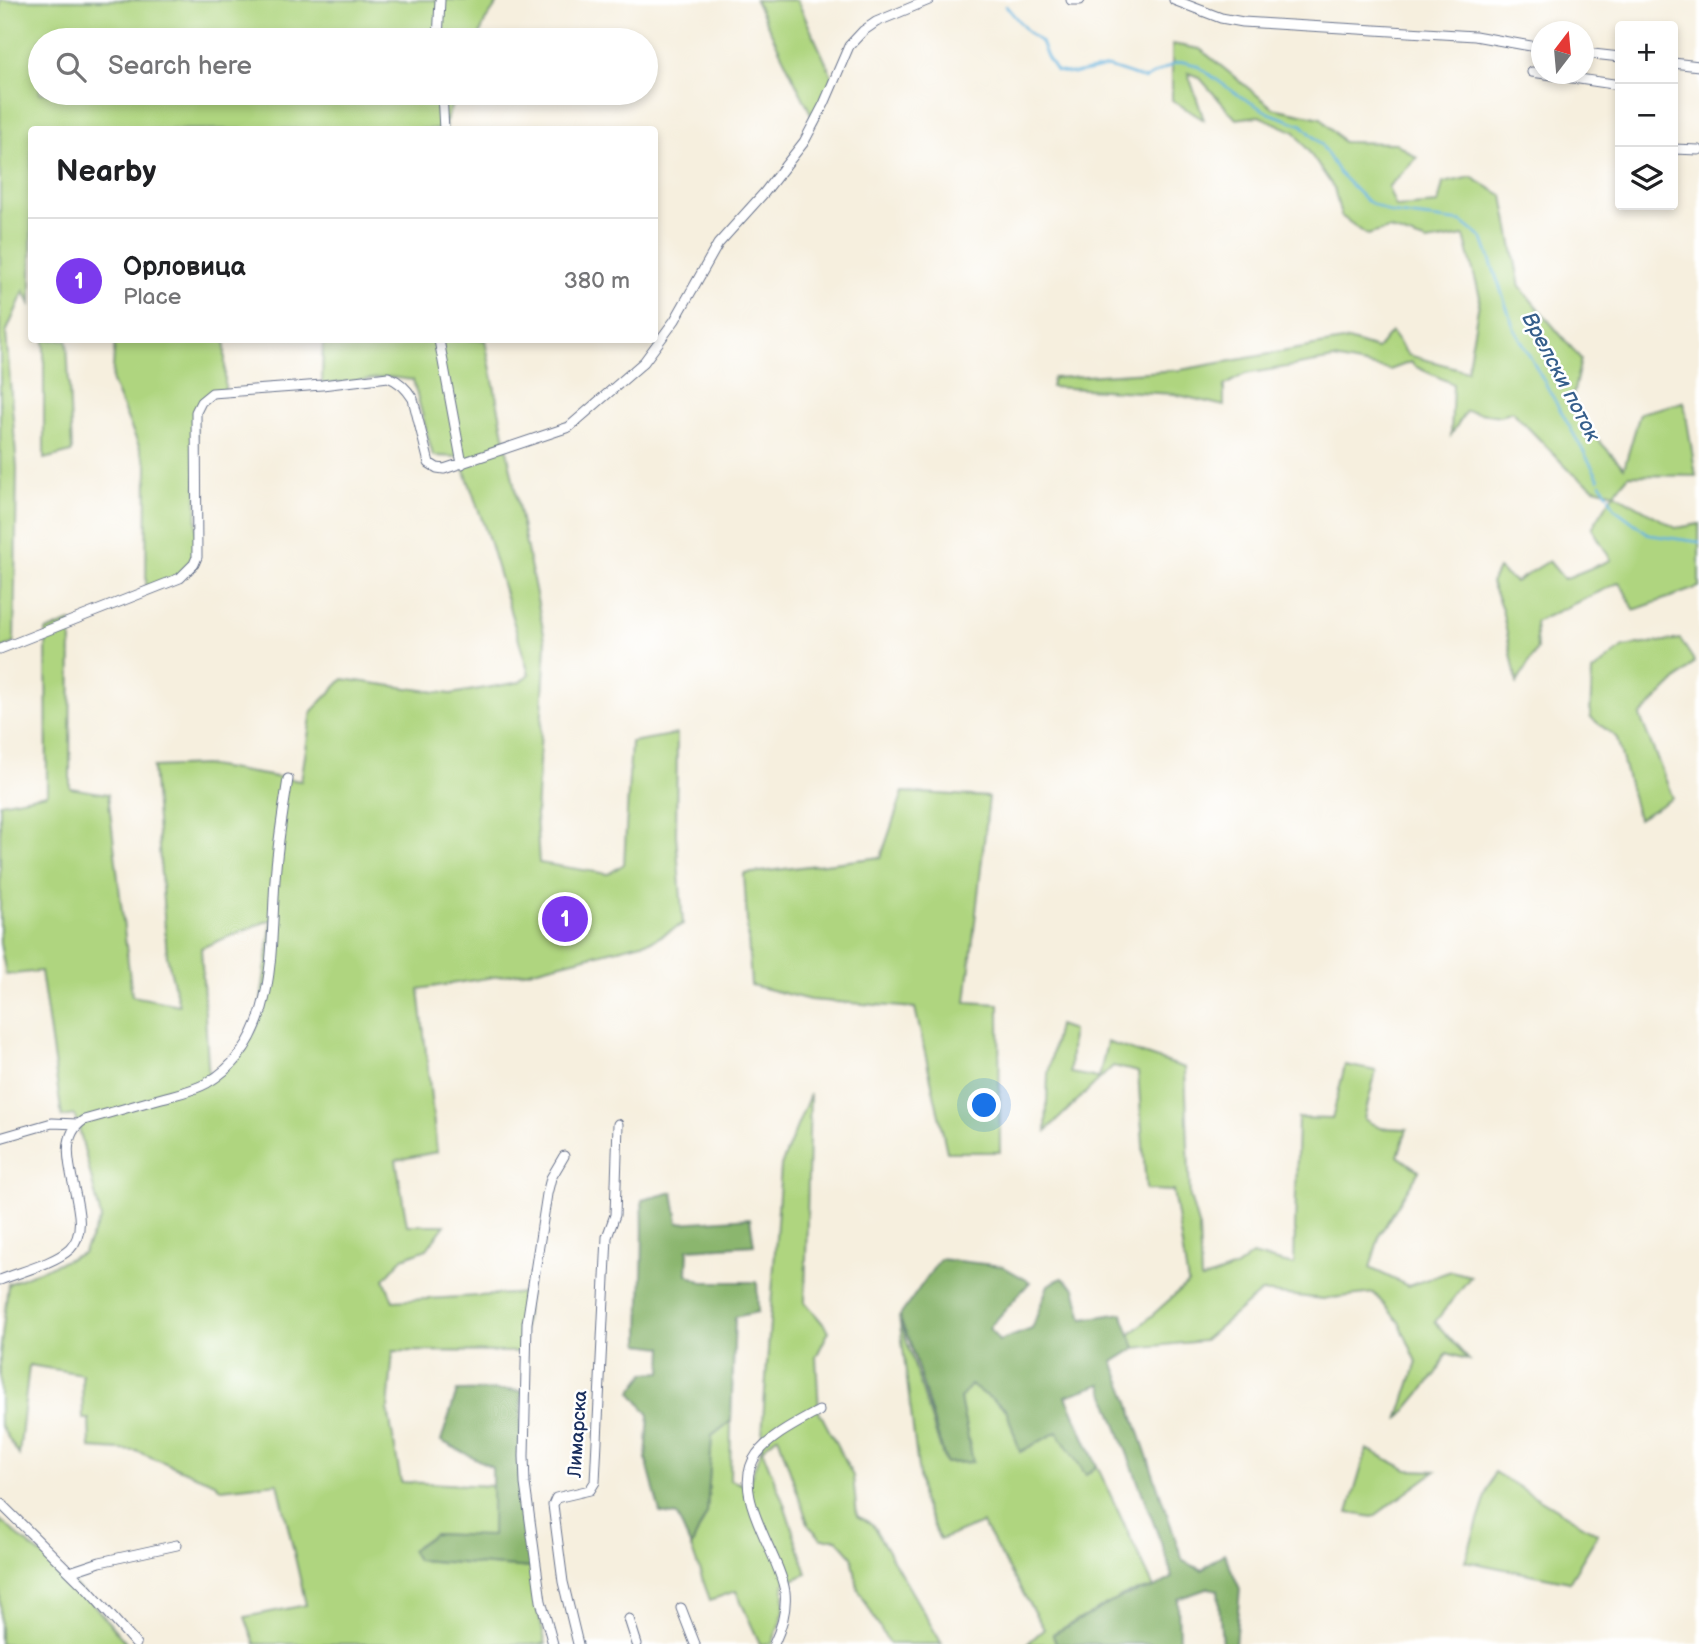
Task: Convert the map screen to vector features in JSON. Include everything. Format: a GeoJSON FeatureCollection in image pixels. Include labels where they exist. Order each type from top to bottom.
{"type":"FeatureCollection","features":[{"type":"Feature","properties":{"kind":"street"},"geometry":{"type":"LineString","coordinates":[[439,28],[440,0]]}},
{"type":"Feature","properties":{"kind":"street"},"geometry":{"type":"LineString","coordinates":[[0,649],[187,573],[197,557],[195,412],[201,402],[212,393],[323,386],[388,377],[407,390],[413,399],[429,463],[444,469],[569,427],[644,362],[676,320],[718,244],[764,193],[804,142],[849,46],[876,22],[929,0]]}},
{"type":"Feature","properties":{"kind":"street"},"geometry":{"type":"LineString","coordinates":[[1071,0],[1080,0]]}},
{"type":"Feature","properties":{"kind":"street"},"geometry":{"type":"LineString","coordinates":[[1174,0],[1221,18],[1243,22],[1475,36],[1531,46]]}},
{"type":"Feature","properties":{"kind":"street"},"geometry":{"type":"LineString","coordinates":[[1594,54],[1615,56]]}},
{"type":"Feature","properties":{"kind":"street"},"geometry":{"type":"LineString","coordinates":[[1678,64],[1699,66]]}},
{"type":"Feature","properties":{"kind":"street"},"geometry":{"type":"LineString","coordinates":[[1594,81],[1615,84]]}},
{"type":"Feature","properties":{"kind":"street"},"geometry":{"type":"LineString","coordinates":[[443,105],[444,126]]}},
{"type":"Feature","properties":{"kind":"street"},"geometry":{"type":"LineString","coordinates":[[1678,149],[1699,150]]}},
{"type":"Feature","properties":{"kind":"street"},"geometry":{"type":"LineString","coordinates":[[440,343],[462,464]]}},
{"type":"Feature","properties":{"kind":"street"},"geometry":{"type":"LineString","coordinates":[[0,1280],[61,1255],[76,1241],[79,1228],[69,1159],[70,1143],[78,1124],[197,1088],[226,1070],[246,1047],[258,1024],[267,987],[275,877],[288,779]]}},
{"type":"Feature","properties":{"kind":"street"},"geometry":{"type":"LineString","coordinates":[[0,1138],[52,1123],[78,1124]]}},
{"type":"Feature","properties":{"kind":"street","name":"Лимарска"},"geometry":{"type":"LineString","coordinates":[[578,1644],[563,1582],[553,1505],[556,1498],[590,1490],[596,1482],[607,1237],[615,1215],[618,1124]]}},
{"type":"Feature","properties":{"kind":"street"},"geometry":{"type":"LineString","coordinates":[[553,1644],[541,1601],[525,1484],[525,1355],[527,1323],[547,1194],[551,1178],[564,1156]]}},
{"type":"Feature","properties":{"kind":"street"},"geometry":{"type":"LineString","coordinates":[[774,1644],[783,1622],[785,1592],[751,1505],[748,1474],[755,1457],[770,1440],[819,1411]]}},
{"type":"Feature","properties":{"kind":"street"},"geometry":{"type":"LineString","coordinates":[[0,1503],[70,1572],[136,1644]]}},
{"type":"Feature","properties":{"kind":"street"},"geometry":{"type":"LineString","coordinates":[[70,1572],[100,1562],[177,1545]]}},
{"type":"Feature","properties":{"kind":"street"},"geometry":{"type":"LineString","coordinates":[[681,1608],[695,1644]]}},
{"type":"Feature","properties":{"kind":"street"},"geometry":{"type":"LineString","coordinates":[[629,1619],[637,1644]]}},
{"type":"Feature","properties":{"kind":"green space"},"geometry":{"type":"Polygon","coordinates":[[[0,0],[500,0],[482,28],[28,28],[28,105],[452,105],[446,126],[28,126],[28,300],[24,291],[6,333],[17,468],[14,643],[0,649],[0,0]]]}},
{"type":"Feature","properties":{"kind":"green space"},"geometry":{"type":"Polygon","coordinates":[[[755,0],[797,0],[834,80],[815,122],[755,0]]]}},
{"type":"Feature","properties":{"kind":"green space"},"geometry":{"type":"Polygon","coordinates":[[[1172,44],[1200,49],[1273,108],[1321,118],[1343,142],[1396,143],[1417,158],[1388,187],[1396,207],[1438,204],[1443,183],[1471,177],[1503,196],[1520,287],[1581,359],[1570,409],[1624,468],[1640,413],[1684,402],[1696,476],[1629,475],[1614,493],[1594,488],[1571,472],[1512,411],[1500,416],[1466,411],[1451,435],[1453,384],[1414,366],[1411,362],[1390,370],[1334,359],[1245,374],[1224,386],[1224,406],[1174,394],[1051,387],[1053,378],[1180,370],[1348,340],[1377,349],[1391,332],[1408,355],[1467,371],[1480,297],[1464,236],[1427,242],[1389,229],[1367,235],[1341,216],[1334,188],[1295,132],[1259,116],[1236,119],[1199,77],[1188,73],[1204,120],[1172,100],[1172,44]]]}},
{"type":"Feature","properties":{"kind":"green space"},"geometry":{"type":"Polygon","coordinates":[[[44,343],[67,343],[72,452],[44,459],[44,343]]]}},
{"type":"Feature","properties":{"kind":"green space"},"geometry":{"type":"Polygon","coordinates":[[[115,343],[225,343],[225,391],[205,398],[196,412],[197,557],[187,573],[146,593],[147,465],[112,382],[115,343]]]}},
{"type":"Feature","properties":{"kind":"green space"},"geometry":{"type":"Polygon","coordinates":[[[323,343],[486,343],[546,644],[536,815],[539,863],[608,874],[624,864],[631,742],[677,734],[676,835],[683,924],[654,940],[530,971],[419,989],[437,1152],[396,1160],[407,1225],[445,1225],[427,1249],[403,1258],[384,1279],[393,1301],[528,1293],[521,1352],[393,1351],[388,1410],[401,1482],[493,1486],[492,1537],[434,1534],[417,1560],[533,1568],[536,1602],[546,1644],[255,1644],[245,1617],[306,1605],[278,1483],[221,1489],[215,1483],[136,1451],[90,1448],[89,1419],[83,1419],[82,1374],[29,1365],[19,1455],[0,1425],[0,1355],[8,1284],[83,1253],[101,1218],[78,1124],[74,1115],[62,1117],[41,971],[6,975],[0,943],[0,803],[47,794],[46,631],[71,622],[70,788],[108,794],[132,996],[179,1005],[167,956],[153,767],[204,765],[301,781],[312,711],[343,679],[451,694],[520,682],[529,674],[488,537],[460,457],[433,456],[413,380],[388,377],[322,385],[323,343]],[[272,919],[201,948],[209,1081],[239,1057],[258,1024],[272,919]]]}},
{"type":"Feature","properties":{"kind":"green space"},"geometry":{"type":"Polygon","coordinates":[[[1614,493],[1676,528],[1699,524],[1699,587],[1634,610],[1620,582],[1535,622],[1537,649],[1517,683],[1502,609],[1491,583],[1498,569],[1515,582],[1549,561],[1564,579],[1611,560],[1592,528],[1614,493]]]}},
{"type":"Feature","properties":{"kind":"green space"},"geometry":{"type":"Polygon","coordinates":[[[1680,639],[1695,662],[1640,716],[1673,798],[1638,819],[1617,738],[1590,717],[1592,672],[1623,647],[1680,639]]]}},
{"type":"Feature","properties":{"kind":"green space"},"geometry":{"type":"Polygon","coordinates":[[[903,792],[989,797],[966,1002],[999,1004],[1000,1152],[947,1152],[915,1008],[810,1000],[751,985],[744,874],[881,857],[903,792]]]}},
{"type":"Feature","properties":{"kind":"green space"},"geometry":{"type":"Polygon","coordinates":[[[1058,1025],[1072,1030],[1070,1073],[1099,1078],[1107,1042],[1185,1068],[1190,1197],[1199,1228],[1201,1280],[1235,1268],[1252,1255],[1294,1265],[1298,1118],[1332,1119],[1345,1065],[1376,1071],[1364,1119],[1380,1128],[1407,1129],[1398,1156],[1419,1171],[1380,1234],[1370,1268],[1408,1286],[1451,1271],[1471,1276],[1435,1322],[1469,1360],[1447,1353],[1437,1373],[1398,1420],[1417,1362],[1399,1322],[1374,1293],[1323,1299],[1261,1292],[1203,1341],[1135,1348],[1130,1335],[1188,1283],[1173,1191],[1146,1190],[1138,1072],[1113,1066],[1046,1131],[1048,1074],[1058,1025]]]}},
{"type":"Feature","properties":{"kind":"green space"},"geometry":{"type":"Polygon","coordinates":[[[810,1094],[805,1302],[829,1331],[816,1357],[819,1411],[853,1476],[857,1516],[872,1524],[942,1644],[889,1644],[858,1589],[852,1556],[837,1539],[822,1539],[809,1526],[778,1436],[762,1449],[807,1574],[784,1583],[784,1612],[772,1644],[760,1644],[736,1591],[710,1600],[691,1547],[707,1513],[712,1436],[731,1421],[730,1480],[748,1486],[761,1449],[781,1166],[810,1094]]]}},
{"type":"Feature","properties":{"kind":"green space"},"geometry":{"type":"Polygon","coordinates":[[[673,1192],[678,1223],[750,1218],[754,1245],[688,1249],[687,1274],[702,1282],[757,1282],[758,1312],[735,1317],[731,1421],[712,1436],[707,1513],[691,1547],[677,1516],[660,1513],[646,1459],[649,1415],[631,1392],[645,1373],[662,1372],[663,1347],[640,1344],[642,1200],[673,1192]]]}},
{"type":"Feature","properties":{"kind":"green space"},"geometry":{"type":"Polygon","coordinates":[[[940,1259],[1002,1266],[1030,1282],[989,1328],[999,1341],[1032,1329],[1048,1285],[1062,1278],[1075,1288],[1083,1319],[1122,1313],[1135,1348],[1113,1362],[1183,1561],[1202,1570],[1224,1553],[1240,1589],[1235,1644],[1222,1644],[1218,1590],[1209,1588],[1178,1599],[1179,1644],[1056,1644],[1053,1634],[1123,1596],[1154,1588],[1172,1578],[1169,1564],[1101,1384],[1066,1396],[1097,1466],[1086,1475],[1057,1432],[1020,1452],[1006,1409],[971,1385],[960,1399],[973,1462],[946,1463],[910,1342],[899,1317],[940,1259]]]}},
{"type":"Feature","properties":{"kind":"green space"},"geometry":{"type":"Polygon","coordinates":[[[899,1317],[945,1463],[973,1462],[960,1399],[971,1385],[1006,1409],[1057,1432],[1086,1474],[1097,1466],[1154,1588],[1129,1593],[1054,1633],[1056,1644],[1027,1644],[1044,1629],[982,1523],[940,1540],[922,1500],[899,1317]]]}},
{"type":"Feature","properties":{"kind":"green space"},"geometry":{"type":"Polygon","coordinates":[[[457,1391],[522,1391],[519,1466],[521,1498],[533,1568],[417,1560],[411,1550],[434,1534],[492,1536],[492,1467],[441,1441],[457,1391]]]}},
{"type":"Feature","properties":{"kind":"green space"},"geometry":{"type":"Polygon","coordinates":[[[1367,1449],[1408,1470],[1436,1471],[1373,1517],[1348,1513],[1367,1449]]]}},
{"type":"Feature","properties":{"kind":"green space"},"geometry":{"type":"Polygon","coordinates":[[[1494,1472],[1598,1534],[1569,1582],[1465,1561],[1494,1472]]]}},
{"type":"Feature","properties":{"kind":"green space"},"geometry":{"type":"Polygon","coordinates":[[[0,1520],[46,1557],[88,1598],[127,1644],[0,1644],[0,1520]]]}},
{"type":"Feature","properties":{"kind":"waterway","name":"Врелски поток"},"geometry":{"type":"LineString","coordinates":[[1006,6],[1028,32],[1041,42],[1056,71],[1073,74],[1108,67],[1145,79],[1175,63],[1196,65],[1269,113],[1302,125],[1321,144],[1339,173],[1367,201],[1391,213],[1462,222],[1483,239],[1514,328],[1599,479]]}},
{"type":"Feature","properties":{"kind":"waterway","name":"Врелски поток"},"geometry":{"type":"LineString","coordinates":[[1601,483],[1607,494]]}},
{"type":"Feature","properties":{"kind":"waterway","name":"Врелски поток"},"geometry":{"type":"LineString","coordinates":[[1609,497],[1615,509],[1650,535],[1699,542]]}},
{"type":"Feature","properties":{"kind":"place","name":"Орловица"},"geometry":{"type":"Point","coordinates":[565,919]}}]}
